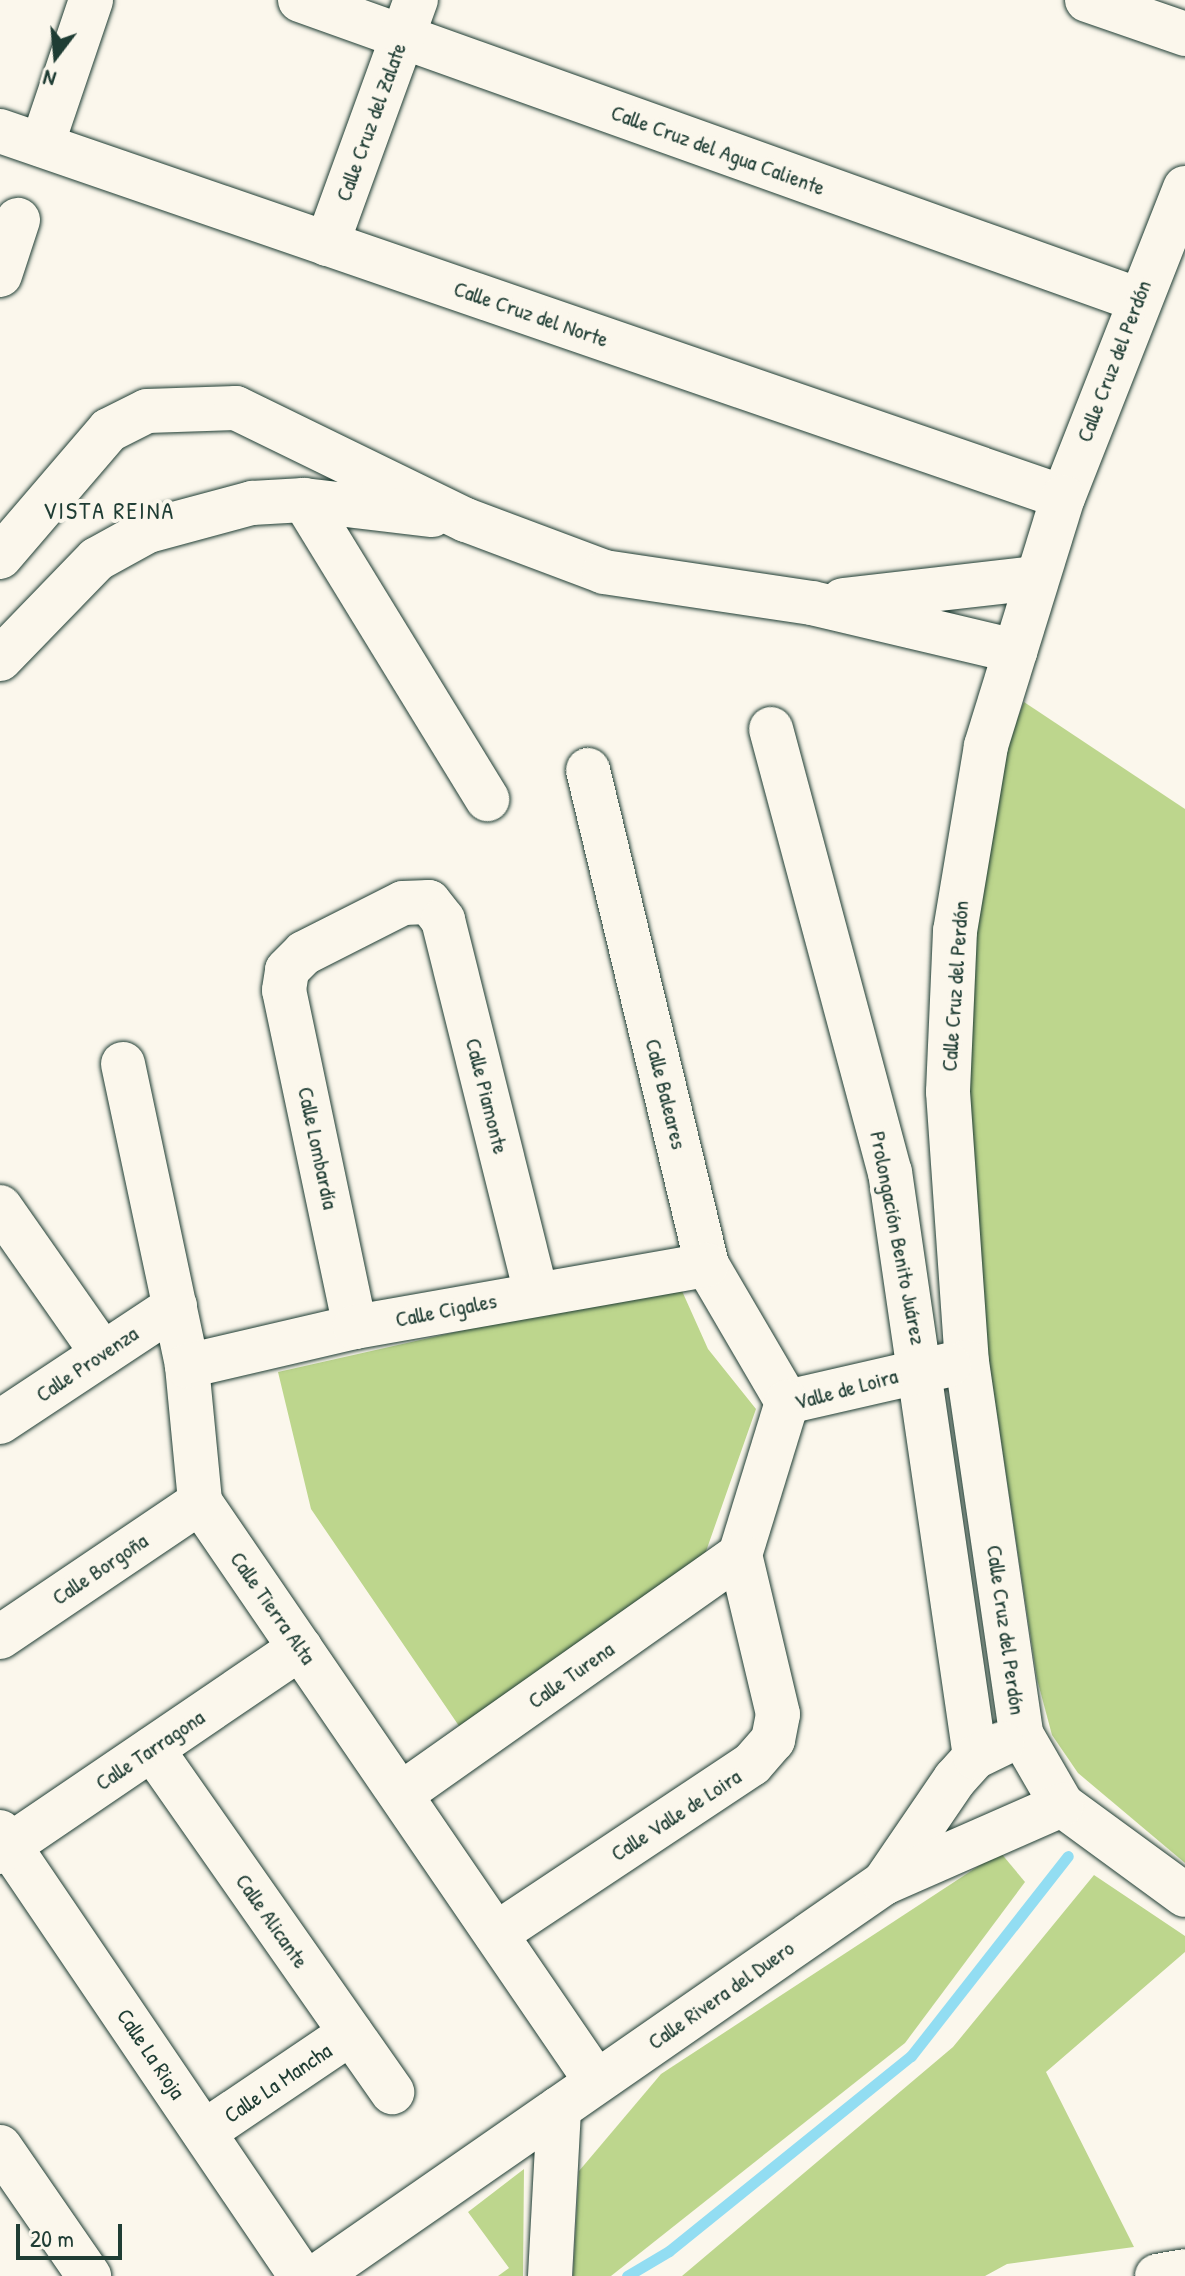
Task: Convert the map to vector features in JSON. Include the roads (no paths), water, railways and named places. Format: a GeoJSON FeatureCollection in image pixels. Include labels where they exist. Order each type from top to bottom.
{"type":"FeatureCollection","features":[{"type":"Feature","properties":{"kind":"street"},"geometry":{"type":"LineString","coordinates":[[42,145],[91,0]]}},
{"type":"Feature","properties":{"kind":"street","name":"Calle Cruz del Agua Caliente"},"geometry":{"type":"LineString","coordinates":[[300,0],[409,18],[1136,299]]}},
{"type":"Feature","properties":{"kind":"street"},"geometry":{"type":"LineString","coordinates":[[1087,0],[1185,34]]}},
{"type":"Feature","properties":{"kind":"street","name":"Calle Cruz del Zalate"},"geometry":{"type":"LineString","coordinates":[[327,244],[409,18]]}},
{"type":"Feature","properties":{"kind":"street","name":"Calle Cruz del Norte"},"geometry":{"type":"LineString","coordinates":[[0,131],[1063,497]]}},
{"type":"Feature","properties":{"kind":"street","name":"Calle Cruz del Perdón"},"geometry":{"type":"LineString","coordinates":[[1062,1805],[1021,1734],[967,1362],[948,1092],[955,931],[986,746],[1037,578],[1063,497],[1136,299],[1185,188]]}},
{"type":"Feature","properties":{"kind":"street"},"geometry":{"type":"LineString","coordinates":[[0,275],[18,220]]}},
{"type":"Feature","properties":{"kind":"street"},"geometry":{"type":"LineString","coordinates":[[54,598],[3,554],[109,430],[147,411],[191,404],[236,408],[280,425],[466,520],[604,572],[812,603],[1015,651]]}},
{"type":"Feature","properties":{"kind":"street"},"geometry":{"type":"LineString","coordinates":[[304,500],[487,799]]}},
{"type":"Feature","properties":{"kind":"street"},"geometry":{"type":"LineString","coordinates":[[0,659],[54,598],[97,559],[148,531],[252,503],[304,500],[466,520]]}},
{"type":"Feature","properties":{"kind":"street"},"geometry":{"type":"LineString","coordinates":[[812,603],[1037,578]]}},
{"type":"Feature","properties":{"kind":"street","name":"Prolongación Benito Juárez"},"geometry":{"type":"LineString","coordinates":[[771,729],[890,1172],[922,1369],[975,1757]]}},
{"type":"Feature","properties":{"kind":"street","name":"Calle Baleares"},"geometry":{"type":"LineString","coordinates":[[588,770],[707,1265],[787,1402]]}},
{"type":"Feature","properties":{"kind":"street","name":"Calle Piamonte"},"geometry":{"type":"LineString","coordinates":[[287,970],[304,953],[403,903],[429,902],[443,920],[536,1293]]}},
{"type":"Feature","properties":{"kind":"street","name":"Calle Lombardía"},"geometry":{"type":"LineString","coordinates":[[287,970],[284,990],[355,1327]]}},
{"type":"Feature","properties":{"kind":"street","name":"Calle Tierra Alta"},"geometry":{"type":"LineString","coordinates":[[123,1064],[187,1366],[200,1502],[596,2081]]}},
{"type":"Feature","properties":{"kind":"street"},"geometry":{"type":"LineString","coordinates":[[0,1207],[103,1354]]}},
{"type":"Feature","properties":{"kind":"street","name":"Calle Cigales"},"geometry":{"type":"LineString","coordinates":[[187,1366],[355,1327],[707,1265]]}},
{"type":"Feature","properties":{"kind":"street","name":"Calle Provenza"},"geometry":{"type":"LineString","coordinates":[[0,1422],[175,1306]]}},
{"type":"Feature","properties":{"kind":"street","name":"Valle de Loira"},"geometry":{"type":"LineString","coordinates":[[740,1555],[787,1402],[922,1369],[967,1362]]}},
{"type":"Feature","properties":{"kind":"street","name":"Calle Borgoña"},"geometry":{"type":"LineString","coordinates":[[0,1637],[200,1502]]}},
{"type":"Feature","properties":{"kind":"street","name":"Calle Turena"},"geometry":{"type":"LineString","coordinates":[[401,1794],[740,1555]]}},
{"type":"Feature","properties":{"kind":"street","name":"Calle Valle de Loira"},"geometry":{"type":"LineString","coordinates":[[496,1934],[752,1764],[773,1740],[778,1714],[740,1555]]}},
{"type":"Feature","properties":{"kind":"street","name":"Calle Tarragona"},"geometry":{"type":"LineString","coordinates":[[3,1843],[152,1749],[300,1648]]}},
{"type":"Feature","properties":{"kind":"street","name":"Calle Rivera del Duero"},"geometry":{"type":"LineString","coordinates":[[884,1883],[975,1757],[1021,1734]]}},
{"type":"Feature","properties":{"kind":"street","name":"Calle Alicante"},"geometry":{"type":"LineString","coordinates":[[152,1749],[392,2092]]}},
{"type":"Feature","properties":{"kind":"street"},"geometry":{"type":"LineString","coordinates":[[1062,1805],[1185,1895]]}},
{"type":"Feature","properties":{"kind":"street","name":"Calle Rivera del Duero"},"geometry":{"type":"LineString","coordinates":[[317,2276],[884,1883],[1062,1805]]}},
{"type":"Feature","properties":{"kind":"street","name":"Calle La Rioja"},"geometry":{"type":"LineString","coordinates":[[3,1843],[301,2276]]}},
{"type":"Feature","properties":{"kind":"street","name":"Calle La Mancha"},"geometry":{"type":"LineString","coordinates":[[204,2132],[351,2033]]}},
{"type":"Feature","properties":{"kind":"street"},"geometry":{"type":"LineString","coordinates":[[550,2276],[559,2108]]}},
{"type":"Feature","properties":{"kind":"street"},"geometry":{"type":"LineString","coordinates":[[0,2147],[89,2276]]}},
{"type":"Feature","properties":{"kind":"street"},"geometry":{"type":"LineString","coordinates":[[1157,2276],[1185,2274]]}},
{"type":"Feature","properties":{"kind":"waterway"},"geometry":{"type":"LineString","coordinates":[[627,2276],[669,2251],[911,2056],[1068,1856]]}},
{"type":"Feature","properties":{"kind":"district","name":"VISTA REINA"},"geometry":{"type":"Point","coordinates":[109,511]}}]}
